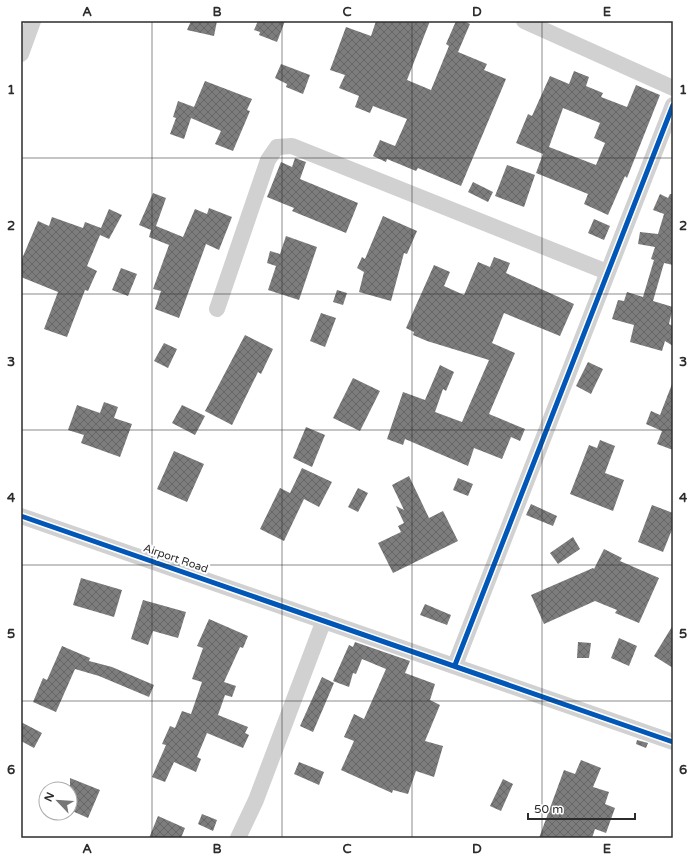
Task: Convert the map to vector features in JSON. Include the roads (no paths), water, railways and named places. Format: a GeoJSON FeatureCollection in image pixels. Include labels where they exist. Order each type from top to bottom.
{"type":"FeatureCollection","features":[{"type":"Feature","properties":{"kind":"street"},"geometry":{"type":"LineString","coordinates":[[21,54],[33,21]]}},
{"type":"Feature","properties":{"kind":"street"},"geometry":{"type":"LineString","coordinates":[[524,21],[673,88]]}},
{"type":"Feature","properties":{"kind":"street"},"geometry":{"type":"LineString","coordinates":[[454,665],[673,105]]}},
{"type":"Feature","properties":{"kind":"street"},"geometry":{"type":"LineString","coordinates":[[217,309],[268,160],[277,147],[292,146],[607,272]]}},
{"type":"Feature","properties":{"kind":"street","name":"Airport Road"},"geometry":{"type":"LineString","coordinates":[[21,516],[673,742]]}},
{"type":"Feature","properties":{"kind":"street"},"geometry":{"type":"LineString","coordinates":[[238,838],[256,800],[324,620]]}}]}
